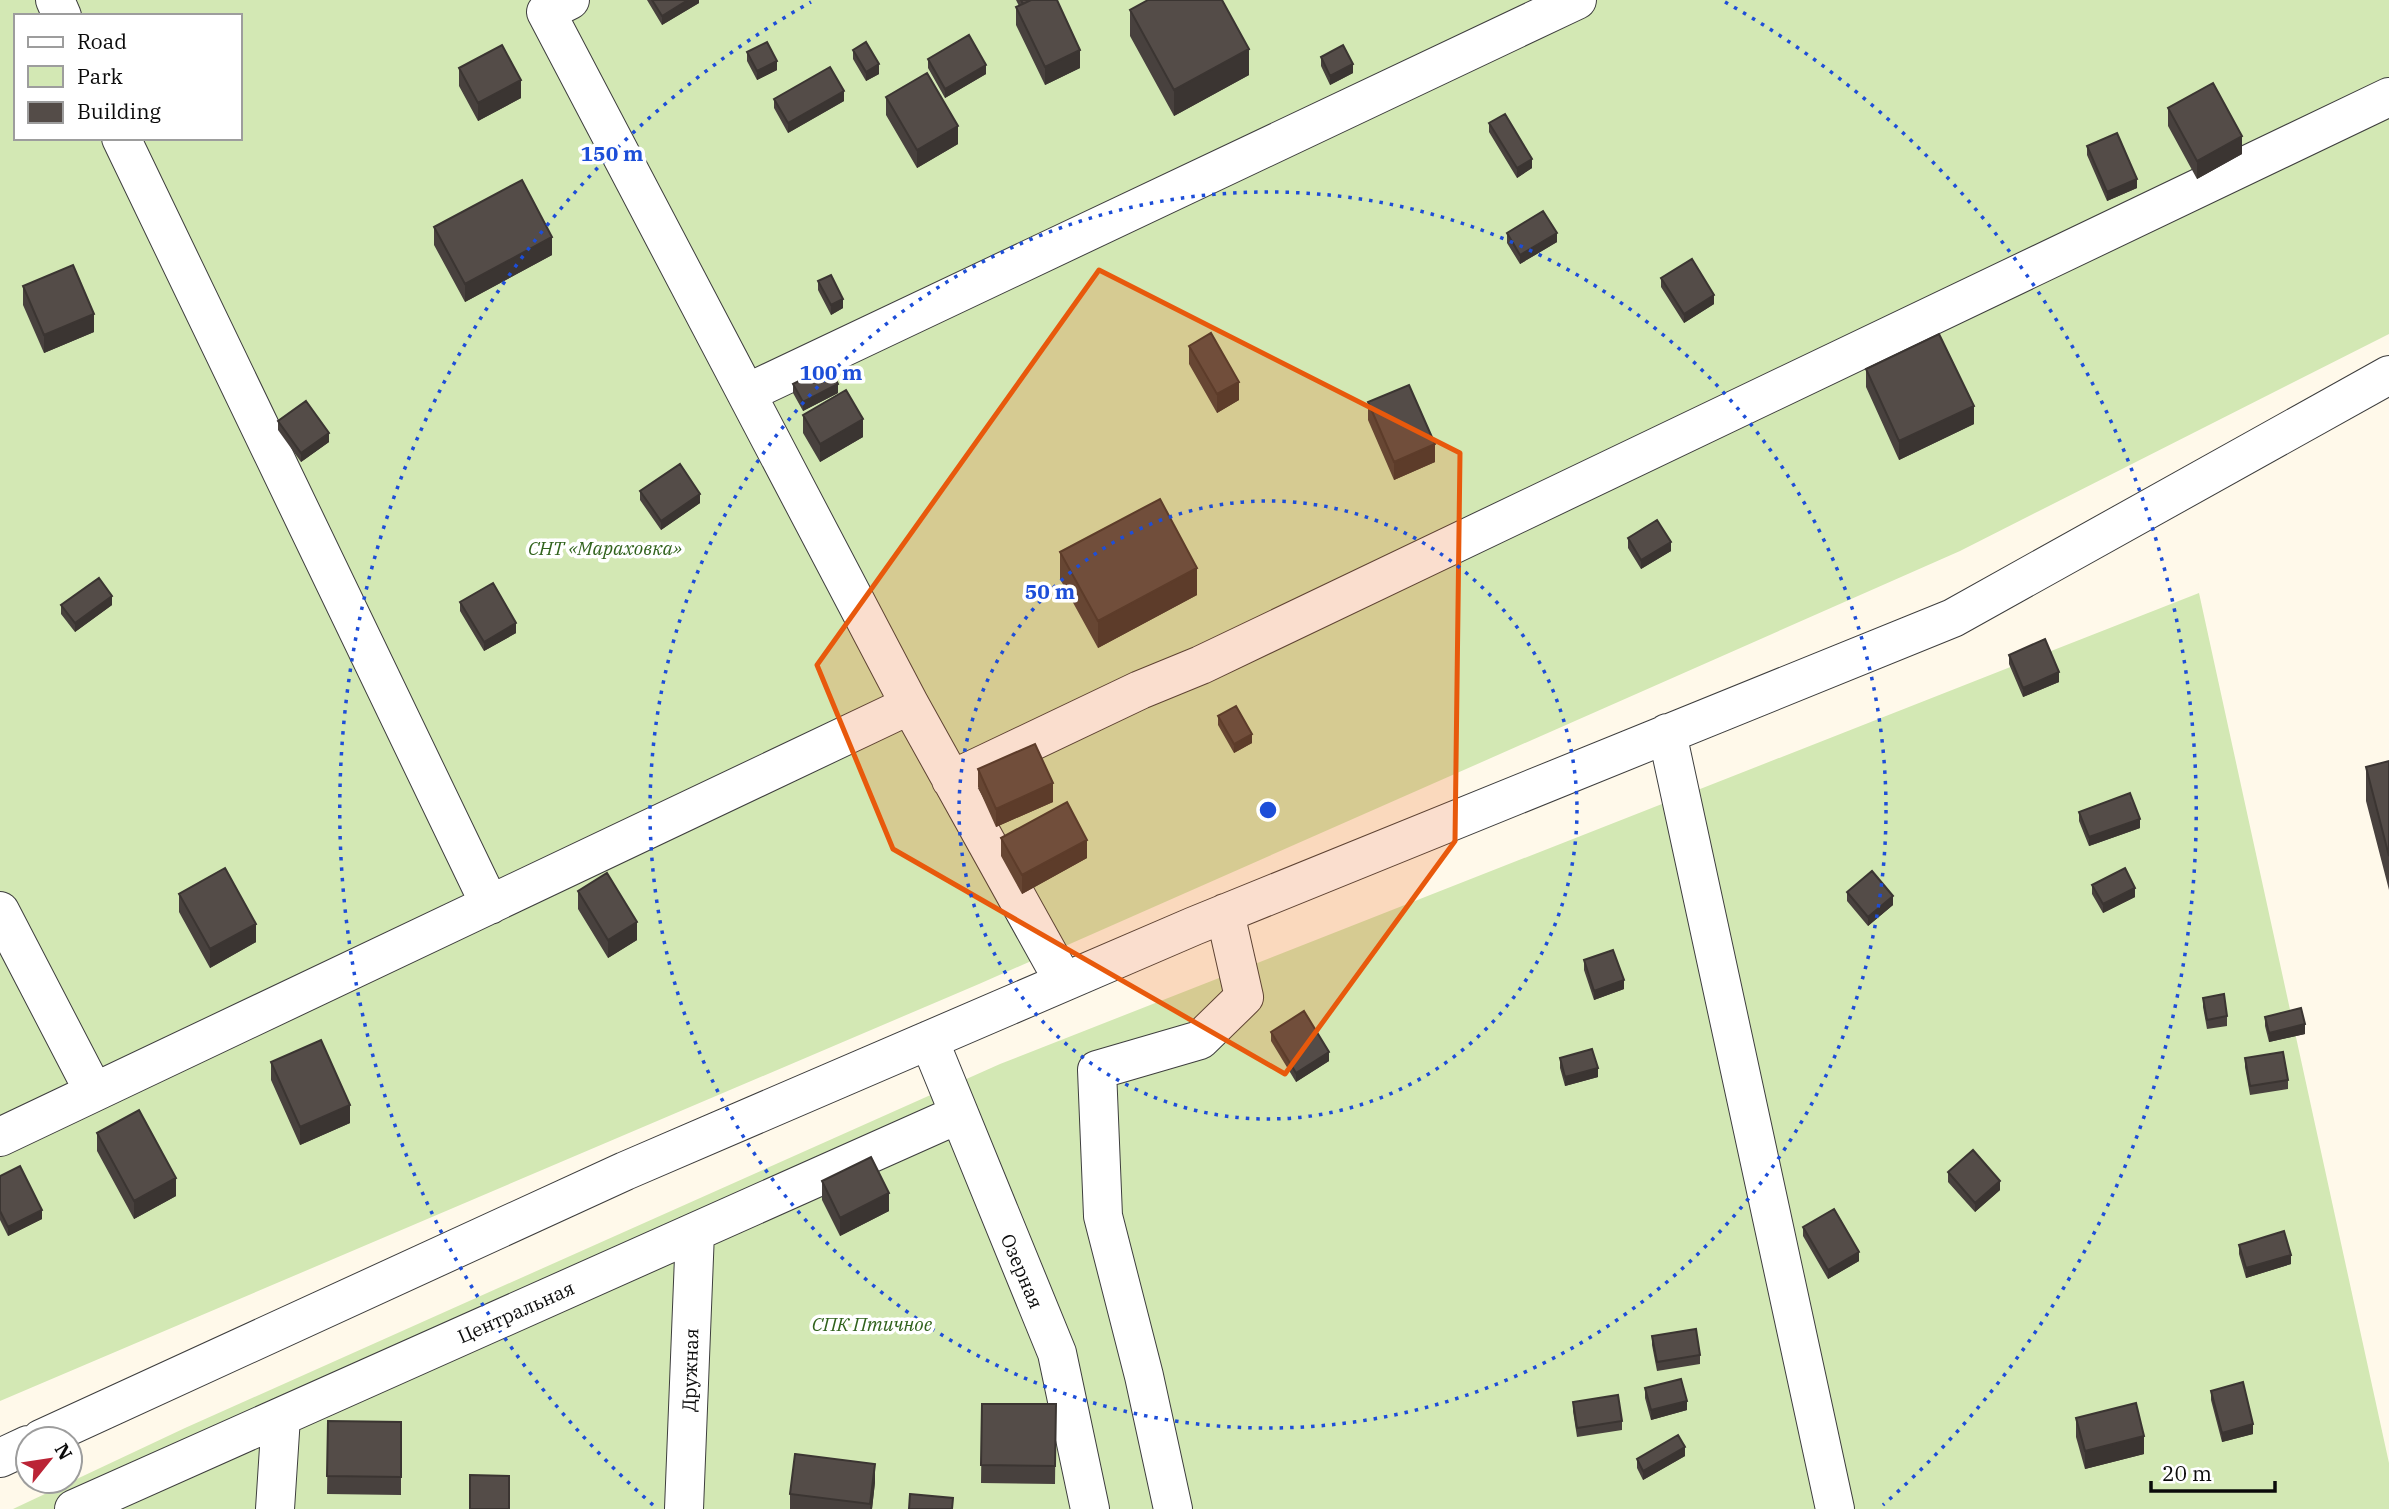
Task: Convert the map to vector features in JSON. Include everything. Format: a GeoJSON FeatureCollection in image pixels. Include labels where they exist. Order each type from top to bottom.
{"type":"FeatureCollection","features":[{"type":"Feature","properties":{"kind":"street"},"geometry":{"type":"LineString","coordinates":[[747,393],[1577,0]]}},
{"type":"Feature","properties":{"kind":"street"},"geometry":{"type":"LineString","coordinates":[[552,4],[747,393],[909,705],[1064,982]]}},
{"type":"Feature","properties":{"kind":"street"},"geometry":{"type":"LineString","coordinates":[[951,779],[1140,690],[1201,665],[2389,97]]}},
{"type":"Feature","properties":{"kind":"street"},"geometry":{"type":"LineString","coordinates":[[122,140],[490,905]]}},
{"type":"Feature","properties":{"kind":"street"},"geometry":{"type":"LineString","coordinates":[[72,1425],[625,1171],[1064,982],[1225,913],[1952,618],[2389,375]]}},
{"type":"Feature","properties":{"kind":"street"},"geometry":{"type":"LineString","coordinates":[[0,1137],[909,705]]}},
{"type":"Feature","properties":{"kind":"street"},"geometry":{"type":"LineString","coordinates":[[1667,733],[1835,1509]]}},
{"type":"Feature","properties":{"kind":"street"},"geometry":{"type":"LineString","coordinates":[[0,911],[94,1092]]}},
{"type":"Feature","properties":{"kind":"street"},"geometry":{"type":"LineString","coordinates":[[1173,1509],[1144,1376],[1103,1216],[1097,1070],[1200,1040],[1244,997],[1225,913]]}},
{"type":"Feature","properties":{"kind":"street","name":"Озерная"},"geometry":{"type":"LineString","coordinates":[[929,1040],[957,1115],[1057,1353],[1090,1509]]}},
{"type":"Feature","properties":{"kind":"street","name":"Центральная"},"geometry":{"type":"LineString","coordinates":[[74,1509],[957,1115]]}},
{"type":"Feature","properties":{"kind":"street","name":"Дружная"},"geometry":{"type":"LineString","coordinates":[[684,1509],[695,1232]]}},
{"type":"Feature","properties":{"kind":"street"},"geometry":{"type":"LineString","coordinates":[[275,1509],[281,1417]]}},
{"type":"Feature","properties":{"kind":"highlighted area"},"geometry":{"type":"Polygon","coordinates":[[[1099,270],[1460,453],[1455,841],[1285,1074],[893,849],[817,665],[1099,270]]]}},
{"type":"Feature","properties":{"kind":"green space","name":"СНТ «Мараховка»"},"geometry":{"type":"Polygon","coordinates":[[[0,0],[2389,0],[2389,334],[1960,551],[979,984],[0,1401],[0,0]]]}},
{"type":"Feature","properties":{"kind":"green space","name":"СПК Птичное"},"geometry":{"type":"Polygon","coordinates":[[[2199,593],[2389,1463],[2389,1509],[13,1509],[43,1495],[84,1495],[84,1476],[185,1428],[1000,1064],[2199,593]]]}},
{"type":"Feature","properties":{"kind":"building"},"geometry":{"type":"Polygon","coordinates":[[[652,0],[688,0],[662,16],[652,0]]]}},
{"type":"Feature","properties":{"kind":"building"},"geometry":{"type":"Polygon","coordinates":[[[1031,0],[1057,0],[1080,50],[1045,67],[1016,7],[1031,0]]]}},
{"type":"Feature","properties":{"kind":"building"},"geometry":{"type":"Polygon","coordinates":[[[1148,0],[1222,0],[1249,49],[1174,90],[1130,10],[1148,0]]]}},
{"type":"Feature","properties":{"kind":"building"},"geometry":{"type":"Polygon","coordinates":[[[969,35],[986,65],[945,89],[928,59],[969,35]]]}},
{"type":"Feature","properties":{"kind":"building"},"geometry":{"type":"Polygon","coordinates":[[[767,42],[777,61],[757,71],[747,52],[767,42]]]}},
{"type":"Feature","properties":{"kind":"building"},"geometry":{"type":"Polygon","coordinates":[[[866,42],[879,64],[866,72],[853,50],[866,42]]]}},
{"type":"Feature","properties":{"kind":"building"},"geometry":{"type":"Polygon","coordinates":[[[502,45],[521,80],[478,103],[459,68],[502,45]]]}},
{"type":"Feature","properties":{"kind":"building"},"geometry":{"type":"Polygon","coordinates":[[[1343,45],[1353,64],[1330,76],[1321,57],[1343,45]]]}},
{"type":"Feature","properties":{"kind":"building"},"geometry":{"type":"Polygon","coordinates":[[[830,67],[844,91],[788,123],[774,99],[830,67]]]}},
{"type":"Feature","properties":{"kind":"building"},"geometry":{"type":"Polygon","coordinates":[[[927,73],[958,126],[917,150],[886,97],[927,73]]]}},
{"type":"Feature","properties":{"kind":"building"},"geometry":{"type":"Polygon","coordinates":[[[2213,83],[2242,136],[2197,161],[2168,108],[2213,83]]]}},
{"type":"Feature","properties":{"kind":"building"},"geometry":{"type":"Polygon","coordinates":[[[1505,114],[1532,159],[1517,168],[1489,123],[1505,114]]]}},
{"type":"Feature","properties":{"kind":"building"},"geometry":{"type":"Polygon","coordinates":[[[2117,133],[2137,179],[2107,192],[2087,146],[2117,133]]]}},
{"type":"Feature","properties":{"kind":"building"},"geometry":{"type":"Polygon","coordinates":[[[522,180],[552,237],[465,284],[434,227],[522,180]]]}},
{"type":"Feature","properties":{"kind":"building"},"geometry":{"type":"Polygon","coordinates":[[[1543,211],[1557,233],[1520,255],[1507,233],[1543,211]]]}},
{"type":"Feature","properties":{"kind":"building"},"geometry":{"type":"Polygon","coordinates":[[[1692,259],[1714,295],[1684,314],[1661,278],[1692,259]]]}},
{"type":"Feature","properties":{"kind":"building"},"geometry":{"type":"Polygon","coordinates":[[[73,265],[94,314],[44,335],[23,286],[73,265]]]}},
{"type":"Feature","properties":{"kind":"building"},"geometry":{"type":"Polygon","coordinates":[[[831,275],[843,299],[831,305],[818,281],[831,275]]]}},
{"type":"Feature","properties":{"kind":"building"},"geometry":{"type":"Polygon","coordinates":[[[1211,333],[1239,382],[1217,394],[1189,346],[1211,333]]]}},
{"type":"Feature","properties":{"kind":"building"},"geometry":{"type":"Polygon","coordinates":[[[1939,334],[1974,406],[1899,441],[1866,369],[1939,334]]]}},
{"type":"Feature","properties":{"kind":"building"},"geometry":{"type":"Polygon","coordinates":[[[829,366],[838,384],[803,402],[793,384],[829,366]]]}},
{"type":"Feature","properties":{"kind":"building"},"geometry":{"type":"Polygon","coordinates":[[[1409,385],[1435,444],[1394,462],[1368,402],[1409,385]]]}},
{"type":"Feature","properties":{"kind":"building"},"geometry":{"type":"Polygon","coordinates":[[[846,390],[863,419],[820,444],[803,415],[846,390]]]}},
{"type":"Feature","properties":{"kind":"building"},"geometry":{"type":"Polygon","coordinates":[[[306,401],[329,433],[301,453],[278,421],[306,401]]]}},
{"type":"Feature","properties":{"kind":"building"},"geometry":{"type":"Polygon","coordinates":[[[680,464],[700,494],[661,521],[640,491],[680,464]]]}},
{"type":"Feature","properties":{"kind":"building"},"geometry":{"type":"Polygon","coordinates":[[[1160,499],[1197,568],[1098,621],[1060,552],[1160,499]]]}},
{"type":"Feature","properties":{"kind":"building"},"geometry":{"type":"Polygon","coordinates":[[[1657,520],[1671,542],[1641,560],[1628,538],[1657,520]]]}},
{"type":"Feature","properties":{"kind":"building"},"geometry":{"type":"Polygon","coordinates":[[[99,578],[112,596],[75,623],[61,605],[99,578]]]}},
{"type":"Feature","properties":{"kind":"building"},"geometry":{"type":"Polygon","coordinates":[[[493,583],[516,623],[484,642],[460,602],[493,583]]]}},
{"type":"Feature","properties":{"kind":"building"},"geometry":{"type":"Polygon","coordinates":[[[2045,639],[2059,672],[2023,688],[2009,655],[2045,639]]]}},
{"type":"Feature","properties":{"kind":"building"},"geometry":{"type":"Polygon","coordinates":[[[1236,706],[1252,734],[1234,744],[1218,716],[1236,706]]]}},
{"type":"Feature","properties":{"kind":"building"},"geometry":{"type":"Polygon","coordinates":[[[1035,744],[1053,783],[996,809],[978,769],[1035,744]]]}},
{"type":"Feature","properties":{"kind":"building"},"geometry":{"type":"Polygon","coordinates":[[[2389,761],[2389,856],[2366,767],[2389,761]]]}},
{"type":"Feature","properties":{"kind":"building"},"geometry":{"type":"Polygon","coordinates":[[[2130,793],[2140,819],[2089,837],[2079,812],[2130,793]]]}},
{"type":"Feature","properties":{"kind":"building"},"geometry":{"type":"Polygon","coordinates":[[[1067,802],[1087,840],[1022,875],[1001,838],[1067,802]]]}},
{"type":"Feature","properties":{"kind":"building"},"geometry":{"type":"Polygon","coordinates":[[[225,868],[256,924],[210,949],[179,894],[225,868]]]}},
{"type":"Feature","properties":{"kind":"building"},"geometry":{"type":"Polygon","coordinates":[[[2125,868],[2135,888],[2103,904],[2092,885],[2125,868]]]}},
{"type":"Feature","properties":{"kind":"building"},"geometry":{"type":"Polygon","coordinates":[[[1872,871],[1893,896],[1868,917],[1847,892],[1872,871]]]}},
{"type":"Feature","properties":{"kind":"building"},"geometry":{"type":"Polygon","coordinates":[[[607,873],[637,922],[608,940],[578,891],[607,873]]]}},
{"type":"Feature","properties":{"kind":"building"},"geometry":{"type":"Polygon","coordinates":[[[1613,950],[1624,980],[1594,991],[1584,960],[1613,950]]]}},
{"type":"Feature","properties":{"kind":"building"},"geometry":{"type":"Polygon","coordinates":[[[2224,994],[2227,1016],[2207,1020],[2203,998],[2224,994]]]}},
{"type":"Feature","properties":{"kind":"building"},"geometry":{"type":"Polygon","coordinates":[[[2301,1008],[2305,1024],[2269,1033],[2265,1017],[2301,1008]]]}},
{"type":"Feature","properties":{"kind":"building"},"geometry":{"type":"Polygon","coordinates":[[[1304,1011],[1329,1052],[1296,1073],[1271,1032],[1304,1011]]]}},
{"type":"Feature","properties":{"kind":"building"},"geometry":{"type":"Polygon","coordinates":[[[321,1040],[350,1105],[300,1127],[271,1062],[321,1040]]]}},
{"type":"Feature","properties":{"kind":"building"},"geometry":{"type":"Polygon","coordinates":[[[1592,1049],[1598,1068],[1565,1077],[1560,1058],[1592,1049]]]}},
{"type":"Feature","properties":{"kind":"building"},"geometry":{"type":"Polygon","coordinates":[[[2283,1052],[2288,1080],[2250,1086],[2245,1058],[2283,1052]]]}},
{"type":"Feature","properties":{"kind":"building"},"geometry":{"type":"Polygon","coordinates":[[[139,1110],[176,1178],[134,1201],[97,1133],[139,1110]]]}},
{"type":"Feature","properties":{"kind":"building"},"geometry":{"type":"Polygon","coordinates":[[[1973,1150],[2000,1181],[1975,1203],[1948,1172],[1973,1150]]]}},
{"type":"Feature","properties":{"kind":"building"},"geometry":{"type":"Polygon","coordinates":[[[871,1157],[889,1193],[840,1218],[822,1181],[871,1157]]]}},
{"type":"Feature","properties":{"kind":"building"},"geometry":{"type":"Polygon","coordinates":[[[20,1166],[42,1210],[8,1227],[0,1211],[0,1176],[20,1166]]]}},
{"type":"Feature","properties":{"kind":"building"},"geometry":{"type":"Polygon","coordinates":[[[1834,1209],[1859,1252],[1828,1270],[1803,1227],[1834,1209]]]}},
{"type":"Feature","properties":{"kind":"building"},"geometry":{"type":"Polygon","coordinates":[[[2284,1231],[2291,1255],[2246,1268],[2239,1245],[2284,1231]]]}},
{"type":"Feature","properties":{"kind":"building"},"geometry":{"type":"Polygon","coordinates":[[[1696,1329],[1700,1355],[1657,1362],[1652,1336],[1696,1329]]]}},
{"type":"Feature","properties":{"kind":"building"},"geometry":{"type":"Polygon","coordinates":[[[1681,1379],[1687,1401],[1651,1410],[1645,1388],[1681,1379]]]}},
{"type":"Feature","properties":{"kind":"building"},"geometry":{"type":"Polygon","coordinates":[[[2243,1382],[2253,1424],[2222,1433],[2211,1391],[2243,1382]]]}},
{"type":"Feature","properties":{"kind":"building"},"geometry":{"type":"Polygon","coordinates":[[[1618,1395],[1622,1421],[1577,1428],[1573,1402],[1618,1395]]]}},
{"type":"Feature","properties":{"kind":"building"},"geometry":{"type":"Polygon","coordinates":[[[2136,1403],[2144,1436],[2085,1451],[2076,1418],[2136,1403]]]}},
{"type":"Feature","properties":{"kind":"building"},"geometry":{"type":"Polygon","coordinates":[[[982,1404],[1056,1404],[1055,1466],[981,1465],[982,1404]]]}},
{"type":"Feature","properties":{"kind":"building"},"geometry":{"type":"Polygon","coordinates":[[[328,1421],[401,1422],[401,1477],[327,1476],[328,1421]]]}},
{"type":"Feature","properties":{"kind":"building"},"geometry":{"type":"Polygon","coordinates":[[[1678,1435],[1685,1447],[1643,1471],[1637,1459],[1678,1435]]]}},
{"type":"Feature","properties":{"kind":"building"},"geometry":{"type":"Polygon","coordinates":[[[795,1454],[875,1464],[870,1504],[790,1494],[795,1454]]]}},
{"type":"Feature","properties":{"kind":"building"},"geometry":{"type":"Polygon","coordinates":[[[470,1475],[509,1476],[509,1509],[470,1509],[470,1475]]]}},
{"type":"Feature","properties":{"kind":"building"},"geometry":{"type":"Polygon","coordinates":[[[910,1494],[953,1498],[952,1509],[909,1509],[910,1494]]]}}]}
